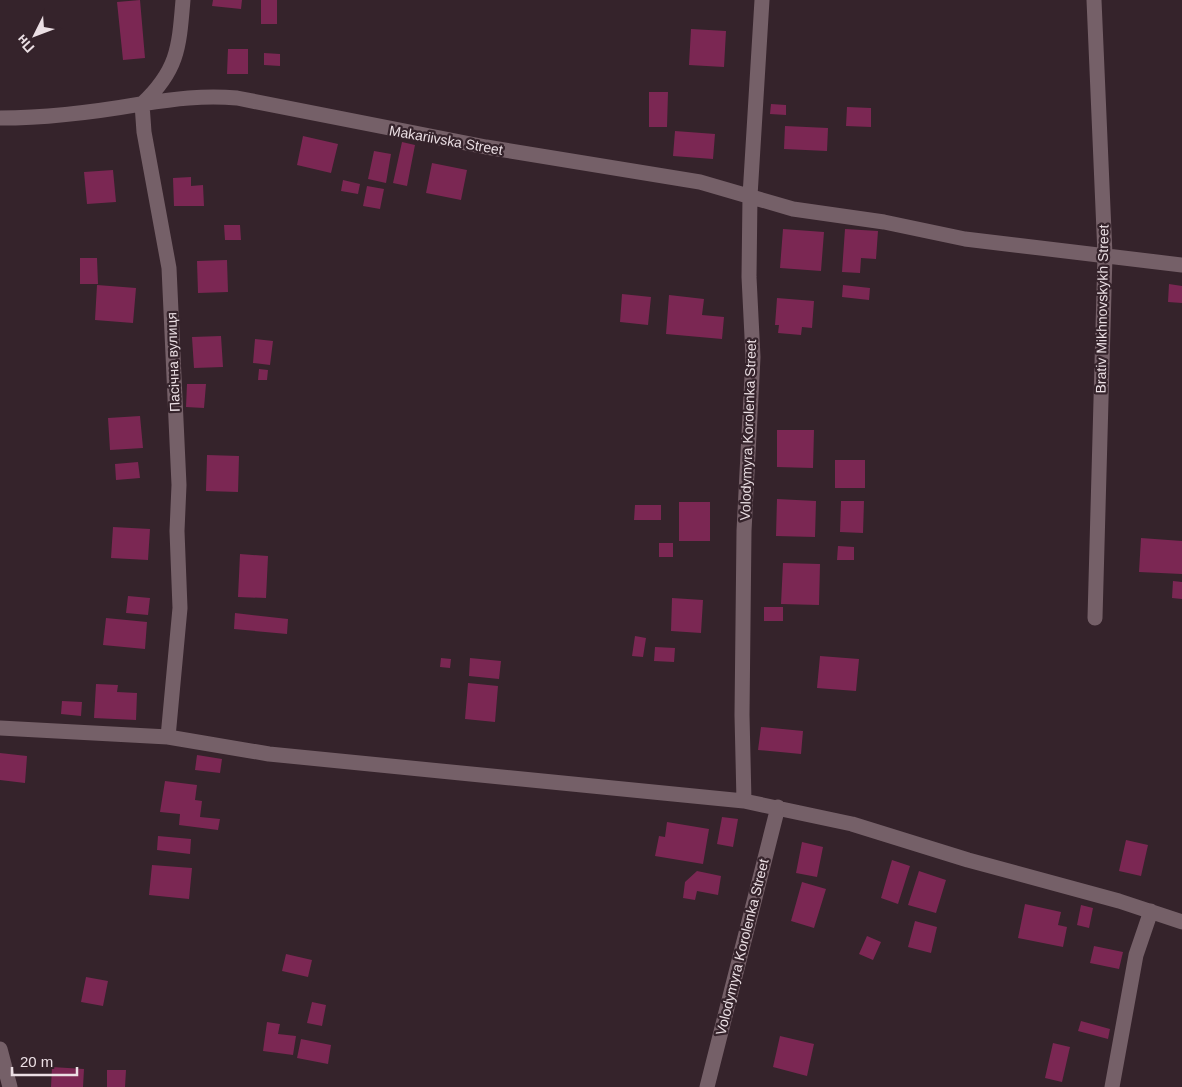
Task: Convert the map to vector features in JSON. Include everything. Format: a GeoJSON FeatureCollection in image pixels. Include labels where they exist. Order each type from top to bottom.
{"type":"FeatureCollection","features":[{"type":"Feature","properties":{"kind":"street"},"geometry":{"type":"LineString","coordinates":[[142,104],[160,87],[173,63],[180,32],[183,0]]}},
{"type":"Feature","properties":{"kind":"street","name":"Volodymyra Korolenka Street"},"geometry":{"type":"LineString","coordinates":[[744,801],[744,531],[753,372],[749,277],[750,196],[762,0]]}},
{"type":"Feature","properties":{"kind":"street","name":"Brativ Mikhnovskykh Street"},"geometry":{"type":"LineString","coordinates":[[1094,0],[1105,255],[1095,618]]}},
{"type":"Feature","properties":{"kind":"street","name":"Makariivska Street"},"geometry":{"type":"LineString","coordinates":[[0,118],[48,116],[183,97],[210,95],[237,98],[486,147],[700,182],[793,209],[884,222],[965,239],[1182,265]]}},
{"type":"Feature","properties":{"kind":"street","name":"Пасічна вулиця"},"geometry":{"type":"LineString","coordinates":[[142,104],[144,132],[169,268],[179,485],[177,532],[180,608],[168,737]]}},
{"type":"Feature","properties":{"kind":"street"},"geometry":{"type":"LineString","coordinates":[[0,728],[168,737],[278,755],[744,801],[868,828],[968,860],[1101,895],[1182,922]]}},
{"type":"Feature","properties":{"kind":"street","name":"Volodymyra Korolenka Street"},"geometry":{"type":"LineString","coordinates":[[707,1087],[778,807]]}},
{"type":"Feature","properties":{"kind":"street"},"geometry":{"type":"LineString","coordinates":[[1112,1087],[1134,962],[1150,911]]}},
{"type":"Feature","properties":{"kind":"street"},"geometry":{"type":"LineString","coordinates":[[0,1050],[10,1087]]}},
{"type":"Feature","properties":{"kind":"building"},"geometry":{"type":"Polygon","coordinates":[[[140,0],[145,58],[123,60],[117,2],[140,0]]]}},
{"type":"Feature","properties":{"kind":"building"},"geometry":{"type":"Polygon","coordinates":[[[213,0],[242,0],[241,9],[212,6],[213,0]]]}},
{"type":"Feature","properties":{"kind":"building"},"geometry":{"type":"Polygon","coordinates":[[[261,0],[277,0],[277,24],[261,24],[261,0]]]}},
{"type":"Feature","properties":{"kind":"building"},"geometry":{"type":"Polygon","coordinates":[[[691,29],[726,31],[724,67],[689,65],[691,29]]]}},
{"type":"Feature","properties":{"kind":"building"},"geometry":{"type":"Polygon","coordinates":[[[228,49],[248,49],[248,74],[227,74],[228,49]]]}},
{"type":"Feature","properties":{"kind":"building"},"geometry":{"type":"Polygon","coordinates":[[[264,53],[280,54],[280,66],[264,65],[264,53]]]}},
{"type":"Feature","properties":{"kind":"building"},"geometry":{"type":"Polygon","coordinates":[[[649,92],[668,92],[667,127],[649,127],[649,92]]]}},
{"type":"Feature","properties":{"kind":"building"},"geometry":{"type":"Polygon","coordinates":[[[771,104],[786,105],[786,115],[770,114],[771,104]]]}},
{"type":"Feature","properties":{"kind":"building"},"geometry":{"type":"Polygon","coordinates":[[[847,107],[871,108],[871,127],[846,126],[847,107]]]}},
{"type":"Feature","properties":{"kind":"building"},"geometry":{"type":"Polygon","coordinates":[[[785,126],[828,128],[827,151],[784,149],[785,126]]]}},
{"type":"Feature","properties":{"kind":"building"},"geometry":{"type":"Polygon","coordinates":[[[675,131],[715,134],[713,159],[673,156],[675,131]]]}},
{"type":"Feature","properties":{"kind":"building"},"geometry":{"type":"Polygon","coordinates":[[[303,136],[338,144],[331,173],[297,165],[303,136]]]}},
{"type":"Feature","properties":{"kind":"building"},"geometry":{"type":"Polygon","coordinates":[[[402,142],[415,145],[407,186],[393,183],[402,142]]]}},
{"type":"Feature","properties":{"kind":"building"},"geometry":{"type":"Polygon","coordinates":[[[374,151],[391,154],[386,183],[368,179],[374,151]]]}},
{"type":"Feature","properties":{"kind":"building"},"geometry":{"type":"Polygon","coordinates":[[[432,163],[467,170],[461,200],[426,193],[432,163]]]}},
{"type":"Feature","properties":{"kind":"building"},"geometry":{"type":"Polygon","coordinates":[[[113,170],[116,202],[87,204],[84,172],[113,170]]]}},
{"type":"Feature","properties":{"kind":"building"},"geometry":{"type":"Polygon","coordinates":[[[191,177],[191,186],[203,185],[204,206],[174,206],[173,178],[191,177]]]}},
{"type":"Feature","properties":{"kind":"building"},"geometry":{"type":"Polygon","coordinates":[[[343,180],[360,184],[358,194],[341,191],[343,180]]]}},
{"type":"Feature","properties":{"kind":"building"},"geometry":{"type":"Polygon","coordinates":[[[367,186],[384,189],[380,209],[363,206],[367,186]]]}},
{"type":"Feature","properties":{"kind":"building"},"geometry":{"type":"Polygon","coordinates":[[[224,225],[240,225],[241,240],[225,240],[224,225]]]}},
{"type":"Feature","properties":{"kind":"building"},"geometry":{"type":"Polygon","coordinates":[[[783,229],[824,232],[821,271],[780,268],[783,229]]]}},
{"type":"Feature","properties":{"kind":"building"},"geometry":{"type":"Polygon","coordinates":[[[845,229],[878,231],[876,259],[861,258],[860,273],[842,272],[845,229]]]}},
{"type":"Feature","properties":{"kind":"building"},"geometry":{"type":"Polygon","coordinates":[[[80,258],[97,258],[98,284],[80,284],[80,258]]]}},
{"type":"Feature","properties":{"kind":"building"},"geometry":{"type":"Polygon","coordinates":[[[227,260],[228,292],[198,293],[197,261],[227,260]]]}},
{"type":"Feature","properties":{"kind":"building"},"geometry":{"type":"Polygon","coordinates":[[[1169,284],[1182,286],[1182,303],[1168,302],[1169,284]]]}},
{"type":"Feature","properties":{"kind":"building"},"geometry":{"type":"Polygon","coordinates":[[[97,285],[136,288],[133,323],[95,320],[97,285]]]}},
{"type":"Feature","properties":{"kind":"building"},"geometry":{"type":"Polygon","coordinates":[[[843,285],[870,288],[869,300],[842,297],[843,285]]]}},
{"type":"Feature","properties":{"kind":"building"},"geometry":{"type":"Polygon","coordinates":[[[622,294],[651,297],[648,325],[620,322],[622,294]]]}},
{"type":"Feature","properties":{"kind":"building"},"geometry":{"type":"Polygon","coordinates":[[[669,295],[704,299],[702,315],[724,317],[722,339],[666,334],[669,295]]]}},
{"type":"Feature","properties":{"kind":"building"},"geometry":{"type":"Polygon","coordinates":[[[777,298],[814,301],[812,328],[802,327],[801,335],[778,333],[779,325],[775,325],[777,298]]]}},
{"type":"Feature","properties":{"kind":"building"},"geometry":{"type":"Polygon","coordinates":[[[221,336],[223,367],[194,368],[192,337],[221,336]]]}},
{"type":"Feature","properties":{"kind":"building"},"geometry":{"type":"Polygon","coordinates":[[[255,339],[273,341],[270,365],[253,363],[255,339]]]}},
{"type":"Feature","properties":{"kind":"building"},"geometry":{"type":"Polygon","coordinates":[[[259,369],[268,370],[267,380],[258,380],[259,369]]]}},
{"type":"Feature","properties":{"kind":"building"},"geometry":{"type":"Polygon","coordinates":[[[187,384],[206,384],[204,408],[186,407],[187,384]]]}},
{"type":"Feature","properties":{"kind":"building"},"geometry":{"type":"Polygon","coordinates":[[[140,416],[143,448],[110,450],[108,418],[140,416]]]}},
{"type":"Feature","properties":{"kind":"building"},"geometry":{"type":"Polygon","coordinates":[[[777,430],[814,430],[813,468],[777,467],[777,430]]]}},
{"type":"Feature","properties":{"kind":"building"},"geometry":{"type":"Polygon","coordinates":[[[207,455],[239,456],[238,492],[206,491],[207,455]]]}},
{"type":"Feature","properties":{"kind":"building"},"geometry":{"type":"Polygon","coordinates":[[[835,460],[865,460],[865,488],[835,488],[835,460]]]}},
{"type":"Feature","properties":{"kind":"building"},"geometry":{"type":"Polygon","coordinates":[[[138,462],[140,478],[116,480],[115,464],[138,462]]]}},
{"type":"Feature","properties":{"kind":"building"},"geometry":{"type":"Polygon","coordinates":[[[777,499],[816,501],[815,537],[776,536],[777,499]]]}},
{"type":"Feature","properties":{"kind":"building"},"geometry":{"type":"Polygon","coordinates":[[[841,501],[864,501],[863,533],[840,532],[841,501]]]}},
{"type":"Feature","properties":{"kind":"building"},"geometry":{"type":"Polygon","coordinates":[[[679,502],[710,502],[710,541],[679,541],[679,502]]]}},
{"type":"Feature","properties":{"kind":"building"},"geometry":{"type":"Polygon","coordinates":[[[635,505],[661,505],[661,520],[634,520],[635,505]]]}},
{"type":"Feature","properties":{"kind":"building"},"geometry":{"type":"Polygon","coordinates":[[[113,527],[150,529],[148,560],[111,558],[113,527]]]}},
{"type":"Feature","properties":{"kind":"building"},"geometry":{"type":"Polygon","coordinates":[[[1141,538],[1182,541],[1182,574],[1139,572],[1141,538]]]}},
{"type":"Feature","properties":{"kind":"building"},"geometry":{"type":"Polygon","coordinates":[[[659,543],[673,543],[673,557],[659,557],[659,543]]]}},
{"type":"Feature","properties":{"kind":"building"},"geometry":{"type":"Polygon","coordinates":[[[838,546],[854,547],[854,560],[837,560],[838,546]]]}},
{"type":"Feature","properties":{"kind":"building"},"geometry":{"type":"Polygon","coordinates":[[[240,554],[268,556],[266,598],[238,597],[240,554]]]}},
{"type":"Feature","properties":{"kind":"building"},"geometry":{"type":"Polygon","coordinates":[[[783,563],[820,564],[819,605],[781,604],[783,563]]]}},
{"type":"Feature","properties":{"kind":"building"},"geometry":{"type":"Polygon","coordinates":[[[1173,581],[1182,582],[1182,599],[1172,598],[1173,581]]]}},
{"type":"Feature","properties":{"kind":"building"},"geometry":{"type":"Polygon","coordinates":[[[128,596],[150,598],[148,615],[126,613],[128,596]]]}},
{"type":"Feature","properties":{"kind":"building"},"geometry":{"type":"Polygon","coordinates":[[[672,598],[703,600],[701,633],[671,631],[672,598]]]}},
{"type":"Feature","properties":{"kind":"building"},"geometry":{"type":"Polygon","coordinates":[[[764,607],[783,607],[783,621],[764,621],[764,607]]]}},
{"type":"Feature","properties":{"kind":"building"},"geometry":{"type":"Polygon","coordinates":[[[235,613],[288,619],[287,634],[234,629],[235,613]]]}},
{"type":"Feature","properties":{"kind":"building"},"geometry":{"type":"Polygon","coordinates":[[[106,618],[147,622],[145,649],[103,645],[106,618]]]}},
{"type":"Feature","properties":{"kind":"building"},"geometry":{"type":"Polygon","coordinates":[[[635,636],[646,638],[643,657],[632,656],[635,636]]]}},
{"type":"Feature","properties":{"kind":"building"},"geometry":{"type":"Polygon","coordinates":[[[655,647],[675,648],[674,662],[654,661],[655,647]]]}},
{"type":"Feature","properties":{"kind":"building"},"geometry":{"type":"Polygon","coordinates":[[[820,656],[859,659],[856,691],[817,688],[820,656]]]}},
{"type":"Feature","properties":{"kind":"building"},"geometry":{"type":"Polygon","coordinates":[[[441,658],[451,659],[450,668],[440,667],[441,658]]]}},
{"type":"Feature","properties":{"kind":"building"},"geometry":{"type":"Polygon","coordinates":[[[470,658],[501,661],[499,679],[469,676],[470,658]]]}},
{"type":"Feature","properties":{"kind":"building"},"geometry":{"type":"Polygon","coordinates":[[[468,683],[498,686],[495,722],[465,719],[468,683]]]}},
{"type":"Feature","properties":{"kind":"building"},"geometry":{"type":"Polygon","coordinates":[[[96,684],[118,685],[117,692],[137,693],[136,720],[94,718],[96,684]]]}},
{"type":"Feature","properties":{"kind":"building"},"geometry":{"type":"Polygon","coordinates":[[[62,701],[82,702],[81,716],[61,714],[62,701]]]}},
{"type":"Feature","properties":{"kind":"building"},"geometry":{"type":"Polygon","coordinates":[[[761,727],[803,731],[801,754],[758,750],[761,727]]]}},
{"type":"Feature","properties":{"kind":"building"},"geometry":{"type":"Polygon","coordinates":[[[0,753],[27,756],[25,783],[0,780],[0,753]]]}},
{"type":"Feature","properties":{"kind":"building"},"geometry":{"type":"Polygon","coordinates":[[[197,755],[222,759],[220,773],[195,770],[197,755]]]}},
{"type":"Feature","properties":{"kind":"building"},"geometry":{"type":"Polygon","coordinates":[[[165,781],[197,785],[195,800],[202,801],[200,817],[220,819],[218,830],[179,825],[180,814],[160,812],[165,781]]]}},
{"type":"Feature","properties":{"kind":"building"},"geometry":{"type":"Polygon","coordinates":[[[722,817],[738,819],[733,847],[717,844],[722,817]]]}},
{"type":"Feature","properties":{"kind":"building"},"geometry":{"type":"Polygon","coordinates":[[[667,822],[709,829],[703,864],[655,856],[659,836],[665,837],[667,822]]]}},
{"type":"Feature","properties":{"kind":"building"},"geometry":{"type":"Polygon","coordinates":[[[158,836],[191,839],[190,854],[157,850],[158,836]]]}},
{"type":"Feature","properties":{"kind":"building"},"geometry":{"type":"Polygon","coordinates":[[[1126,840],[1148,845],[1141,876],[1119,871],[1126,840]]]}},
{"type":"Feature","properties":{"kind":"building"},"geometry":{"type":"Polygon","coordinates":[[[802,842],[823,847],[817,877],[796,873],[802,842]]]}},
{"type":"Feature","properties":{"kind":"building"},"geometry":{"type":"Polygon","coordinates":[[[892,860],[910,866],[898,904],[881,898],[892,860]]]}},
{"type":"Feature","properties":{"kind":"building"},"geometry":{"type":"Polygon","coordinates":[[[152,865],[192,868],[189,899],[149,895],[152,865]]]}},
{"type":"Feature","properties":{"kind":"building"},"geometry":{"type":"Polygon","coordinates":[[[697,871],[721,876],[718,895],[697,891],[695,900],[683,898],[685,882],[697,871]]]}},
{"type":"Feature","properties":{"kind":"building"},"geometry":{"type":"Polygon","coordinates":[[[919,871],[946,880],[936,913],[908,905],[919,871]]]}},
{"type":"Feature","properties":{"kind":"building"},"geometry":{"type":"Polygon","coordinates":[[[802,882],[826,889],[814,928],[791,921],[802,882]]]}},
{"type":"Feature","properties":{"kind":"building"},"geometry":{"type":"Polygon","coordinates":[[[1025,904],[1061,912],[1058,925],[1067,927],[1063,947],[1018,938],[1025,904]]]}},
{"type":"Feature","properties":{"kind":"building"},"geometry":{"type":"Polygon","coordinates":[[[1081,905],[1093,908],[1089,928],[1077,925],[1081,905]]]}},
{"type":"Feature","properties":{"kind":"building"},"geometry":{"type":"Polygon","coordinates":[[[915,921],[937,927],[931,953],[908,947],[915,921]]]}},
{"type":"Feature","properties":{"kind":"building"},"geometry":{"type":"Polygon","coordinates":[[[867,936],[881,942],[873,960],[859,954],[867,936]]]}},
{"type":"Feature","properties":{"kind":"building"},"geometry":{"type":"Polygon","coordinates":[[[1094,946],[1123,952],[1119,969],[1090,963],[1094,946]]]}},
{"type":"Feature","properties":{"kind":"building"},"geometry":{"type":"Polygon","coordinates":[[[286,954],[312,960],[308,977],[282,971],[286,954]]]}},
{"type":"Feature","properties":{"kind":"building"},"geometry":{"type":"Polygon","coordinates":[[[86,977],[108,981],[103,1006],[81,1002],[86,977]]]}},
{"type":"Feature","properties":{"kind":"building"},"geometry":{"type":"Polygon","coordinates":[[[312,1002],[326,1005],[322,1026],[307,1023],[312,1002]]]}},
{"type":"Feature","properties":{"kind":"building"},"geometry":{"type":"Polygon","coordinates":[[[1081,1021],[1110,1029],[1108,1039],[1078,1031],[1081,1021]]]}},
{"type":"Feature","properties":{"kind":"building"},"geometry":{"type":"Polygon","coordinates":[[[267,1022],[280,1024],[278,1034],[296,1036],[293,1055],[263,1051],[267,1022]]]}},
{"type":"Feature","properties":{"kind":"building"},"geometry":{"type":"Polygon","coordinates":[[[780,1036],[814,1044],[807,1076],[773,1067],[780,1036]]]}},
{"type":"Feature","properties":{"kind":"building"},"geometry":{"type":"Polygon","coordinates":[[[301,1039],[331,1045],[328,1064],[297,1058],[301,1039]]]}},
{"type":"Feature","properties":{"kind":"building"},"geometry":{"type":"Polygon","coordinates":[[[1053,1043],[1070,1047],[1062,1082],[1045,1078],[1053,1043]]]}},
{"type":"Feature","properties":{"kind":"building"},"geometry":{"type":"Polygon","coordinates":[[[52,1067],[84,1069],[83,1087],[51,1087],[52,1067]]]}},
{"type":"Feature","properties":{"kind":"building"},"geometry":{"type":"Polygon","coordinates":[[[107,1070],[126,1070],[125,1087],[107,1087],[107,1070]]]}}]}
